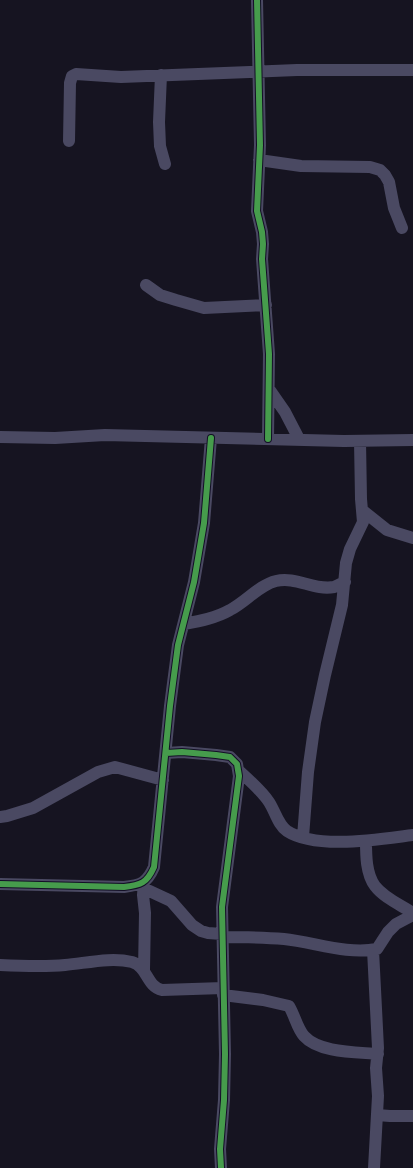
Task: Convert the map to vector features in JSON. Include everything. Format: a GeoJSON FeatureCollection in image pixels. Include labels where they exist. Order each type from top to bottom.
{"type":"FeatureCollection","features":[{"type":"Feature","properties":{"kind":"street"},"geometry":{"type":"LineString","coordinates":[[257,0],[259,72],[259,160],[257,211],[262,232],[262,258],[269,354],[268,439]]}},
{"type":"Feature","properties":{"kind":"street"},"geometry":{"type":"LineString","coordinates":[[69,141],[70,83],[72,76],[79,73],[121,77],[366,69],[413,70]]}},
{"type":"Feature","properties":{"kind":"street"},"geometry":{"type":"LineString","coordinates":[[161,75],[159,138],[165,164]]}},
{"type":"Feature","properties":{"kind":"street"},"geometry":{"type":"LineString","coordinates":[[259,160],[301,166],[370,168],[380,170],[389,182],[394,208],[402,228]]}},
{"type":"Feature","properties":{"kind":"street"},"geometry":{"type":"LineString","coordinates":[[146,285],[160,295],[204,308],[266,305]]}},
{"type":"Feature","properties":{"kind":"street"},"geometry":{"type":"LineString","coordinates":[[269,389],[285,412],[299,439]]}},
{"type":"Feature","properties":{"kind":"street"},"geometry":{"type":"LineString","coordinates":[[0,437],[55,438],[105,435],[360,441],[413,440]]}},
{"type":"Feature","properties":{"kind":"street"},"geometry":{"type":"LineString","coordinates":[[211,438],[204,524],[194,582],[178,645],[162,780],[154,867],[150,876],[143,885],[145,913],[144,970],[146,978],[156,989],[223,992],[289,1006],[294,1014],[298,1028],[312,1043],[323,1047],[349,1052],[378,1054]]}},
{"type":"Feature","properties":{"kind":"street"},"geometry":{"type":"LineString","coordinates":[[302,837],[308,772],[315,722],[342,605],[346,563],[350,549],[362,522],[360,441]]}},
{"type":"Feature","properties":{"kind":"street"},"geometry":{"type":"LineString","coordinates":[[362,510],[388,530],[413,538]]}},
{"type":"Feature","properties":{"kind":"street"},"geometry":{"type":"LineString","coordinates":[[184,624],[211,618],[231,610],[266,586],[276,581],[292,580],[324,587],[335,587],[345,582]]}},
{"type":"Feature","properties":{"kind":"street"},"geometry":{"type":"LineString","coordinates":[[166,753],[182,752],[230,757],[237,764],[239,776],[222,907],[225,1054],[224,1100],[220,1149],[221,1168]]}},
{"type":"Feature","properties":{"kind":"street"},"geometry":{"type":"LineString","coordinates":[[0,817],[33,808],[98,772],[115,767],[162,780]]}},
{"type":"Feature","properties":{"kind":"street"},"geometry":{"type":"LineString","coordinates":[[238,770],[257,787],[286,830],[302,837],[346,842],[413,836]]}},
{"type":"Feature","properties":{"kind":"street"},"geometry":{"type":"LineString","coordinates":[[0,884],[77,887],[124,887],[139,884],[171,901],[192,925],[201,931],[222,935],[284,939],[345,949],[368,951],[377,949],[388,932],[396,924],[413,914],[390,899],[374,886],[370,876],[367,860],[366,841]]}},
{"type":"Feature","properties":{"kind":"street"},"geometry":{"type":"LineString","coordinates":[[346,842],[367,860]]}},
{"type":"Feature","properties":{"kind":"street"},"geometry":{"type":"LineString","coordinates":[[373,950],[378,1037],[376,1068],[378,1096],[374,1168]]}},
{"type":"Feature","properties":{"kind":"street"},"geometry":{"type":"LineString","coordinates":[[0,965],[63,966],[121,960],[138,965],[144,970]]}},
{"type":"Feature","properties":{"kind":"street"},"geometry":{"type":"LineString","coordinates":[[377,1115],[413,1116]]}},
{"type":"Feature","properties":{"kind":"cycle path"},"geometry":{"type":"LineString","coordinates":[[257,0],[260,145],[257,211],[262,232],[262,259],[269,354],[268,439]]}},
{"type":"Feature","properties":{"kind":"cycle path"},"geometry":{"type":"LineString","coordinates":[[0,884],[124,887],[143,882],[149,877],[154,867],[170,706],[178,645],[194,582],[204,523],[211,438]]}},
{"type":"Feature","properties":{"kind":"cycle path"},"geometry":{"type":"LineString","coordinates":[[166,753],[182,752],[230,757],[237,764],[239,776],[222,907],[225,1054],[224,1100],[220,1149],[221,1168]]}}]}
